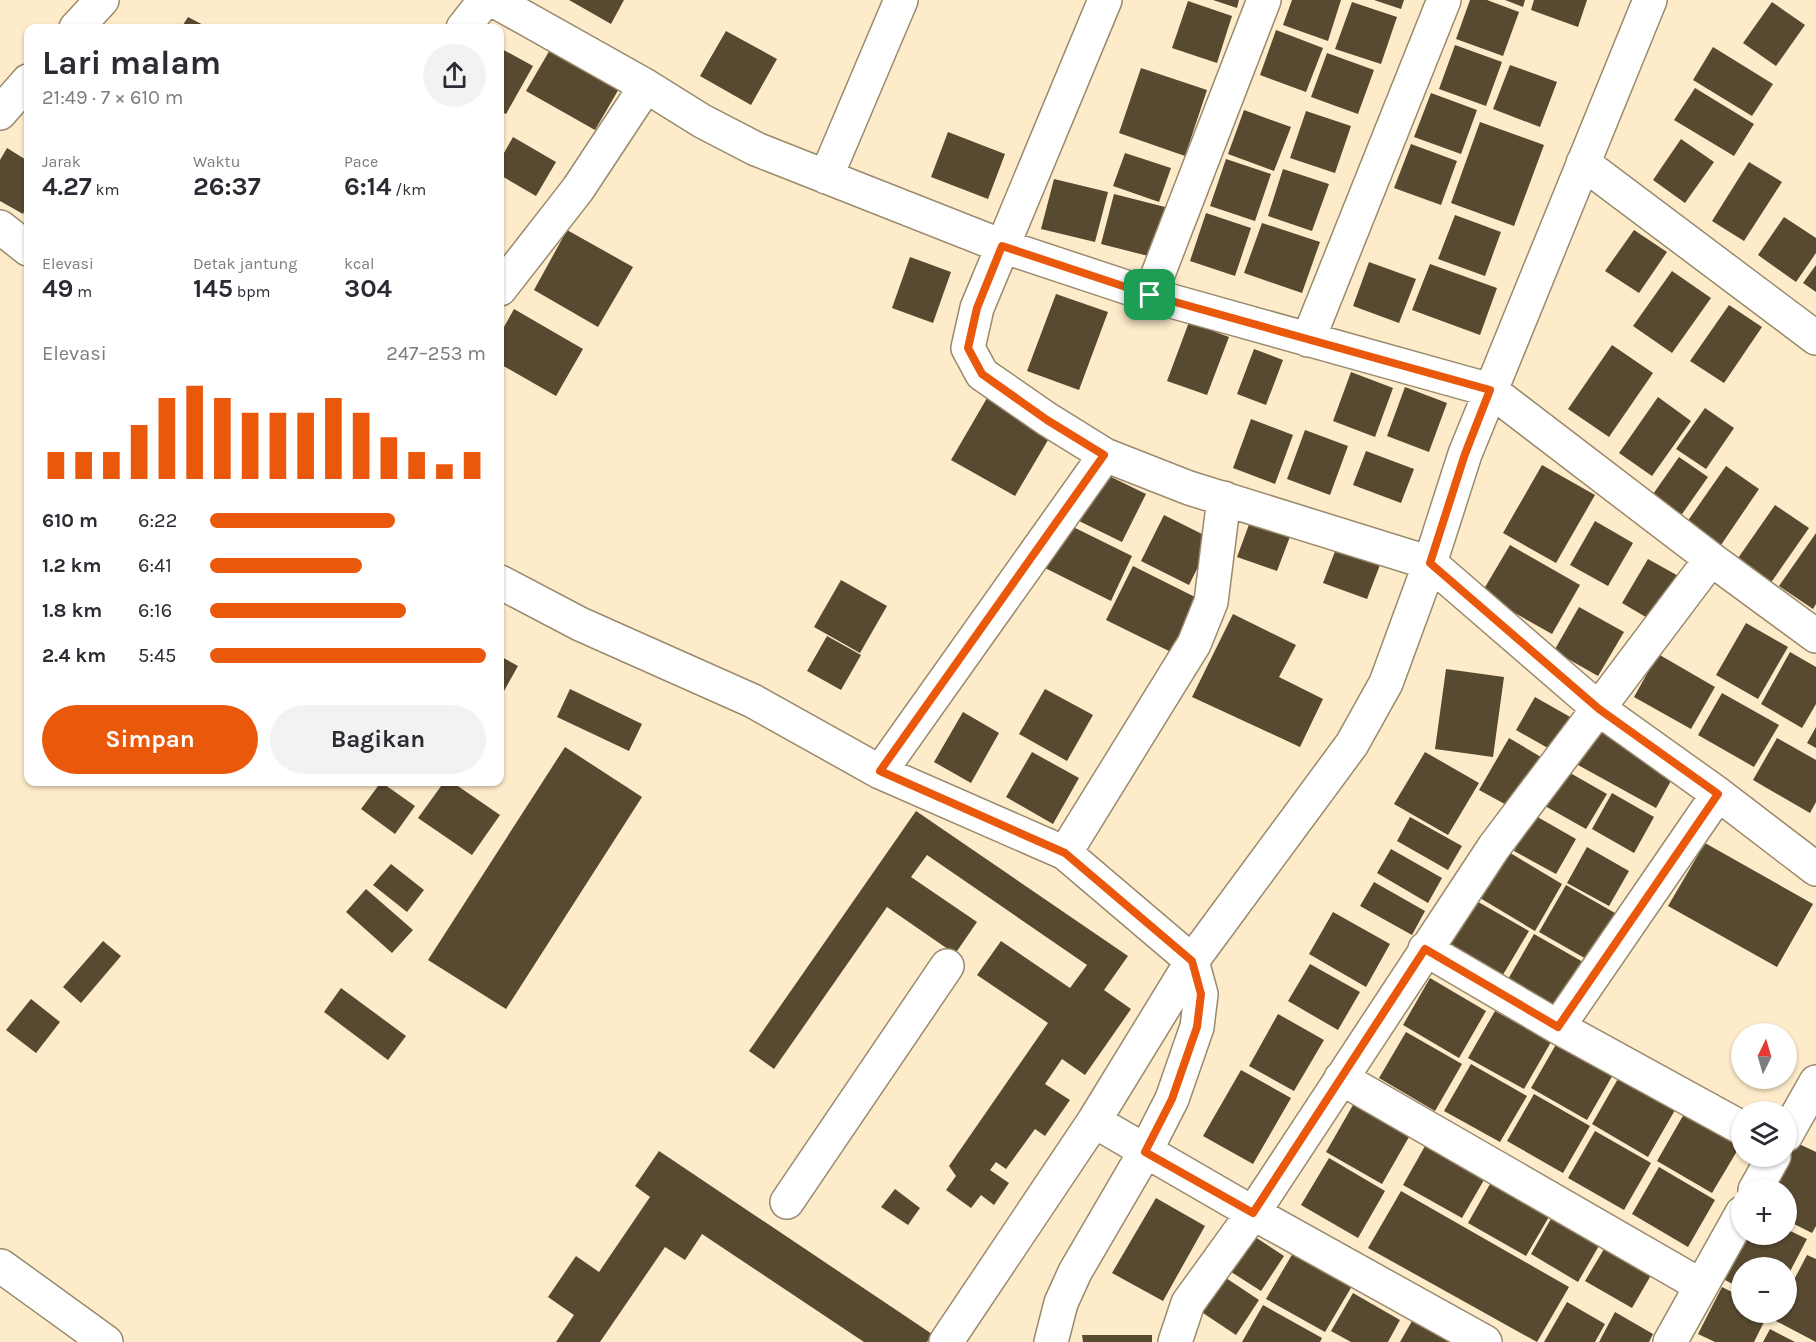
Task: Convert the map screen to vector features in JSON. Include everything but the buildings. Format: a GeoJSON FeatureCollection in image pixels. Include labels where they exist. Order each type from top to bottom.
{"type":"FeatureCollection","features":[{"type":"Feature","properties":{"kind":"street"},"geometry":{"type":"LineString","coordinates":[[80,24],[102,0]]}},
{"type":"Feature","properties":{"kind":"street"},"geometry":{"type":"LineString","coordinates":[[466,24],[485,0]]}},
{"type":"Feature","properties":{"kind":"street"},"geometry":{"type":"LineString","coordinates":[[493,0],[646,86],[702,121],[756,149],[1002,246],[1150,295],[1490,390],[1711,560],[1816,636]]}},
{"type":"Feature","properties":{"kind":"street"},"geometry":{"type":"LineString","coordinates":[[826,177],[902,0]]}},
{"type":"Feature","properties":{"kind":"street"},"geometry":{"type":"LineString","coordinates":[[1105,0],[977,308],[968,348],[982,374],[1047,420],[1104,455],[1189,488],[1430,563],[1599,709],[1718,794],[1816,869]]}},
{"type":"Feature","properties":{"kind":"street"},"geometry":{"type":"LineString","coordinates":[[1150,295],[1264,0]]}},
{"type":"Feature","properties":{"kind":"street"},"geometry":{"type":"LineString","coordinates":[[1308,340],[1444,0]]}},
{"type":"Feature","properties":{"kind":"street"},"geometry":{"type":"LineString","coordinates":[[946,1342],[1094,1121],[1192,961],[1352,744],[1386,683],[1430,563],[1465,454],[1650,0]]}},
{"type":"Feature","properties":{"kind":"street"},"geometry":{"type":"LineString","coordinates":[[0,113],[24,86]]}},
{"type":"Feature","properties":{"kind":"street"},"geometry":{"type":"LineString","coordinates":[[504,284],[578,189],[646,86]]}},
{"type":"Feature","properties":{"kind":"street"},"geometry":{"type":"LineString","coordinates":[[1583,163],[1816,338]]}},
{"type":"Feature","properties":{"kind":"street"},"geometry":{"type":"LineString","coordinates":[[0,227],[24,246]]}},
{"type":"Feature","properties":{"kind":"street"},"geometry":{"type":"LineString","coordinates":[[880,771],[1104,455]]}},
{"type":"Feature","properties":{"kind":"street"},"geometry":{"type":"LineString","coordinates":[[1065,853],[1194,644],[1212,602],[1224,498]]}},
{"type":"Feature","properties":{"kind":"street"},"geometry":{"type":"LineString","coordinates":[[1177,1341],[1188,1303],[1253,1213],[1494,847],[1711,560]]}},
{"type":"Feature","properties":{"kind":"street"},"geometry":{"type":"LineString","coordinates":[[504,584],[580,624],[753,700],[880,771],[1065,853],[1192,961],[1201,994],[1197,1027],[1172,1099],[1145,1152],[1074,1272],[1061,1303],[1051,1342]]}},
{"type":"Feature","properties":{"kind":"street"},"geometry":{"type":"LineString","coordinates":[[1558,1027],[1718,794]]}},
{"type":"Feature","properties":{"kind":"street"},"geometry":{"type":"LineString","coordinates":[[1425,949],[1558,1027],[1731,1122]]}},
{"type":"Feature","properties":{"kind":"street"},"geometry":{"type":"LineString","coordinates":[[787,1202],[947,966]]}},
{"type":"Feature","properties":{"kind":"street"},"geometry":{"type":"LineString","coordinates":[[1341,1078],[1700,1285]]}},
{"type":"Feature","properties":{"kind":"street"},"geometry":{"type":"LineString","coordinates":[[1797,1116],[1816,1082]]}},
{"type":"Feature","properties":{"kind":"street"},"geometry":{"type":"LineString","coordinates":[[1094,1121],[1145,1152],[1485,1342]]}},
{"type":"Feature","properties":{"kind":"street"},"geometry":{"type":"LineString","coordinates":[[1670,1342],[1731,1232]]}},
{"type":"Feature","properties":{"kind":"street"},"geometry":{"type":"LineString","coordinates":[[1,1266],[106,1342]]}},
{"type":"Feature","properties":{"kind":"route"},"geometry":{"type":"LineString","coordinates":[[1002,246],[1150,295],[1490,390],[1465,454],[1430,563],[1599,709],[1718,794],[1558,1027],[1425,949],[1253,1213],[1145,1152],[1172,1099],[1197,1027],[1201,994],[1192,961],[1065,853],[880,771],[1104,455],[1047,420],[982,374],[968,348],[977,308],[1002,246]]}}]}
